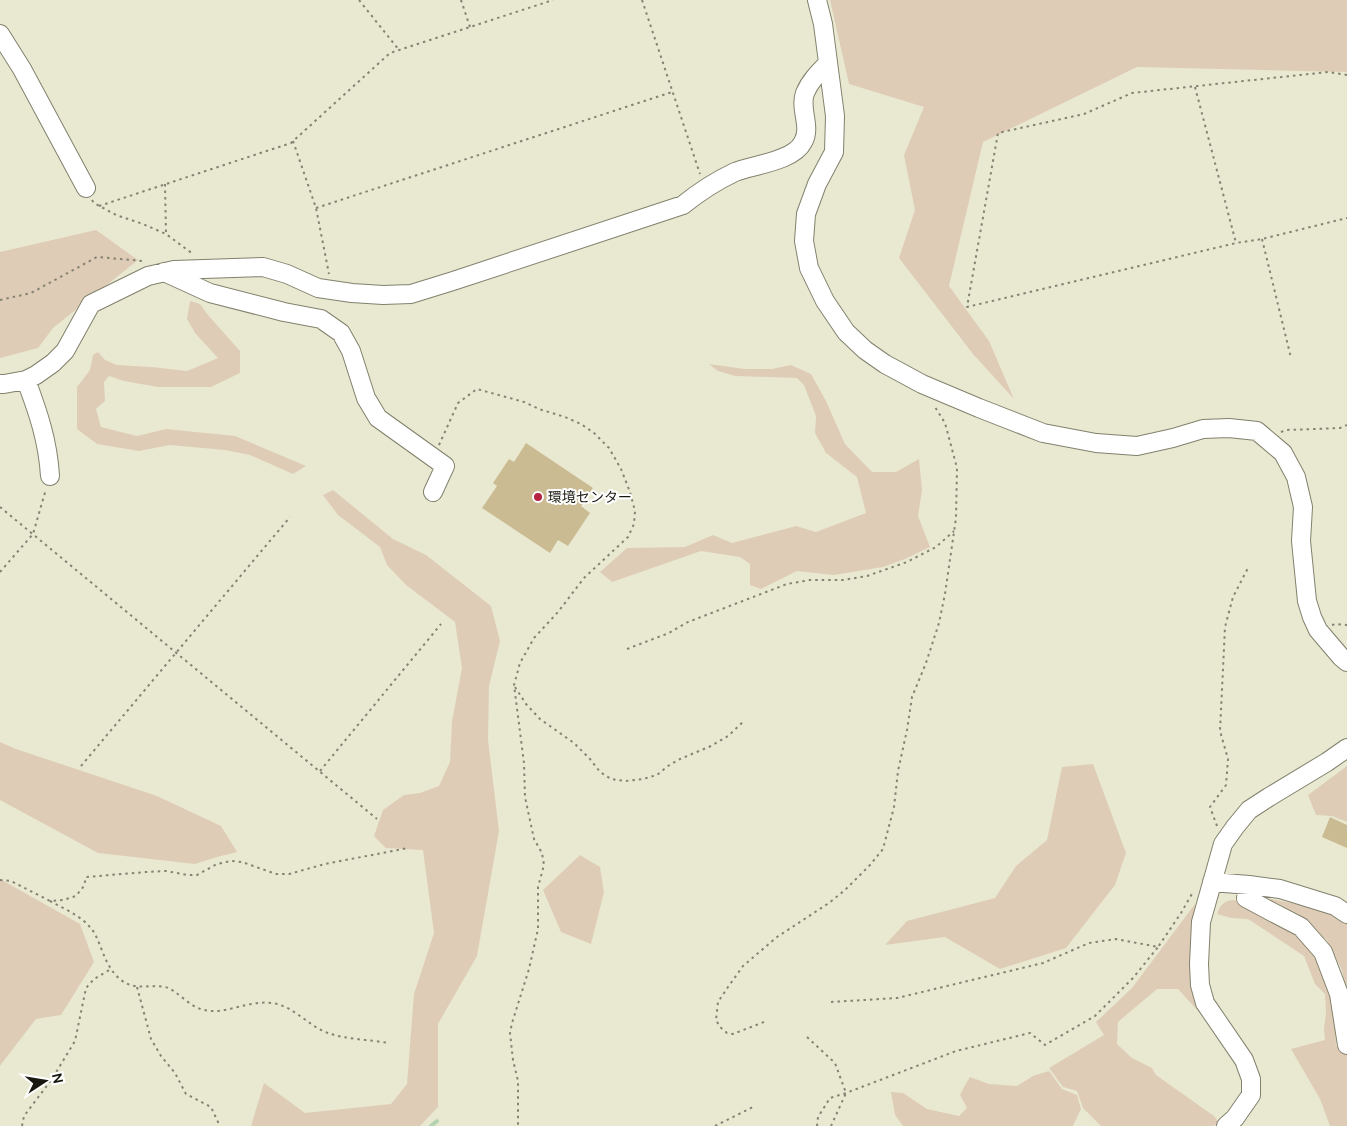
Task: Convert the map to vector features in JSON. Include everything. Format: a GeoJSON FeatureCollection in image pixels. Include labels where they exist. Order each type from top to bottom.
{"type":"FeatureCollection","features":[{"type":"Feature","properties":{"kind":"street"},"geometry":{"type":"LineString","coordinates":[[817,0],[823,24],[835,116],[834,152],[817,184],[806,214],[804,241],[809,268],[825,302],[846,332],[865,350],[885,364],[922,384],[1043,433],[1096,444],[1137,446],[1203,429],[1229,428],[1257,431],[1284,453],[1296,477],[1303,507],[1302,541],[1307,601],[1318,630],[1347,662]]}},
{"type":"Feature","properties":{"kind":"street"},"geometry":{"type":"LineString","coordinates":[[0,34],[22,69],[86,188]]}},
{"type":"Feature","properties":{"kind":"street"},"geometry":{"type":"LineString","coordinates":[[0,384],[26,380],[53,363],[65,351],[91,304],[148,276],[163,272],[263,267],[287,274],[318,288],[383,295],[411,294],[683,204],[704,188],[736,172],[774,161],[796,151],[804,142],[806,135],[803,107],[804,95],[812,80],[828,63]]}},
{"type":"Feature","properties":{"kind":"street"},"geometry":{"type":"LineString","coordinates":[[163,272],[210,293],[284,312],[322,319],[341,334],[351,351],[366,398],[378,418],[445,466],[434,492]]}},
{"type":"Feature","properties":{"kind":"street"},"geometry":{"type":"LineString","coordinates":[[26,380],[42,422],[48,451],[50,476]]}},
{"type":"Feature","properties":{"kind":"street"},"geometry":{"type":"LineString","coordinates":[[1226,1126],[1235,1118],[1251,1095],[1251,1079],[1244,1060],[1205,1003],[1200,985],[1200,922],[1204,885],[1223,844],[1235,826],[1250,810],[1347,748]]}},
{"type":"Feature","properties":{"kind":"street"},"geometry":{"type":"LineString","coordinates":[[1204,885],[1249,884],[1280,889],[1335,906],[1347,914]]}},
{"type":"Feature","properties":{"kind":"street"},"geometry":{"type":"LineString","coordinates":[[1249,884],[1246,898],[1301,927],[1323,952],[1339,994],[1347,1045]]}},
{"type":"Feature","properties":{"kind":"path"},"geometry":{"type":"LineString","coordinates":[[358,0],[399,50]]}},
{"type":"Feature","properties":{"kind":"path"},"geometry":{"type":"LineString","coordinates":[[461,0],[470,27]]}},
{"type":"Feature","properties":{"kind":"path"},"geometry":{"type":"LineString","coordinates":[[213,268],[166,234],[116,215],[99,206],[291,143],[390,53],[553,0]]}},
{"type":"Feature","properties":{"kind":"path"},"geometry":{"type":"LineString","coordinates":[[642,0],[704,188]]}},
{"type":"Feature","properties":{"kind":"path"},"geometry":{"type":"LineString","coordinates":[[1347,75],[1328,72],[1132,94],[1084,114],[998,133],[967,307],[1347,218]]}},
{"type":"Feature","properties":{"kind":"path"},"geometry":{"type":"LineString","coordinates":[[1195,87],[1236,243]]}},
{"type":"Feature","properties":{"kind":"path"},"geometry":{"type":"LineString","coordinates":[[316,208],[672,92]]}},
{"type":"Feature","properties":{"kind":"path"},"geometry":{"type":"LineString","coordinates":[[293,141],[316,208],[332,290]]}},
{"type":"Feature","properties":{"kind":"path"},"geometry":{"type":"LineString","coordinates":[[165,184],[166,234]]}},
{"type":"Feature","properties":{"kind":"path"},"geometry":{"type":"LineString","coordinates":[[1262,239],[1291,358]]}},
{"type":"Feature","properties":{"kind":"path"},"geometry":{"type":"LineString","coordinates":[[0,300],[31,293],[97,256],[145,262]]}},
{"type":"Feature","properties":{"kind":"path"},"geometry":{"type":"LineString","coordinates":[[764,1022],[733,1034],[727,1033],[716,1020],[718,1002],[743,966],[777,938],[829,904],[870,865],[883,849],[894,807],[898,771],[912,697],[939,623],[956,518],[957,468],[945,423],[922,384]]}},
{"type":"Feature","properties":{"kind":"path"},"geometry":{"type":"LineString","coordinates":[[434,458],[458,403],[477,389],[524,402],[565,417],[581,424],[594,433],[608,448],[621,469],[635,511],[634,524],[628,537],[584,578],[558,612],[534,638],[520,663],[514,685],[524,763],[525,797],[534,839],[542,854],[544,865],[538,886],[538,929],[529,969],[510,1033],[518,1081],[518,1126]]}},
{"type":"Feature","properties":{"kind":"path"},"geometry":{"type":"LineString","coordinates":[[1268,440],[1286,430],[1340,428],[1347,425]]}},
{"type":"Feature","properties":{"kind":"path"},"geometry":{"type":"LineString","coordinates":[[0,572],[33,534],[50,476]]}},
{"type":"Feature","properties":{"kind":"path"},"geometry":{"type":"LineString","coordinates":[[0,507],[377,819]]}},
{"type":"Feature","properties":{"kind":"path"},"geometry":{"type":"LineString","coordinates":[[81,766],[290,517]]}},
{"type":"Feature","properties":{"kind":"path"},"geometry":{"type":"LineString","coordinates":[[627,649],[688,622],[787,584],[810,580],[843,580],[867,576],[907,562],[936,547],[954,531]]}},
{"type":"Feature","properties":{"kind":"path"},"geometry":{"type":"LineString","coordinates":[[1223,844],[1210,807],[1226,785],[1228,759],[1220,731],[1225,627],[1233,597],[1248,568]]}},
{"type":"Feature","properties":{"kind":"path"},"geometry":{"type":"LineString","coordinates":[[320,772],[441,624]]}},
{"type":"Feature","properties":{"kind":"path"},"geometry":{"type":"LineString","coordinates":[[514,685],[526,704],[540,719],[574,743],[600,772],[611,779],[625,781],[643,780],[657,775],[680,759],[728,736],[744,721]]}},
{"type":"Feature","properties":{"kind":"path"},"geometry":{"type":"LineString","coordinates":[[50,901],[76,896],[84,886],[86,877],[166,871],[187,876],[197,875],[217,864],[231,861],[242,862],[276,874],[290,874],[325,864],[408,848]]}},
{"type":"Feature","properties":{"kind":"path"},"geometry":{"type":"LineString","coordinates":[[0,880],[11,881],[82,918],[94,934],[111,969],[122,981],[138,987],[167,987],[191,1005],[203,1010],[218,1012],[256,1002],[274,1003],[294,1011],[314,1027],[330,1034],[389,1043]]}},
{"type":"Feature","properties":{"kind":"path"},"geometry":{"type":"LineString","coordinates":[[817,1126],[818,1117],[830,1098],[956,1051],[1030,1033],[1045,1045],[1095,1016],[1133,978],[1204,885]]}},
{"type":"Feature","properties":{"kind":"path"},"geometry":{"type":"LineString","coordinates":[[831,1002],[897,998],[1043,963],[1089,943],[1116,939],[1158,947]]}},
{"type":"Feature","properties":{"kind":"path"},"geometry":{"type":"LineString","coordinates":[[22,1126],[24,1116],[52,1079],[75,1041],[86,988],[94,979],[111,969]]}},
{"type":"Feature","properties":{"kind":"path"},"geometry":{"type":"LineString","coordinates":[[138,987],[151,1039],[161,1056],[175,1073],[186,1094],[211,1106],[218,1126]]}},
{"type":"Feature","properties":{"kind":"path"},"geometry":{"type":"LineString","coordinates":[[807,1037],[835,1063],[846,1093],[832,1126]]}},
{"type":"Feature","properties":{"kind":"path"},"geometry":{"type":"LineString","coordinates":[[714,1126],[753,1107]]}},
{"type":"Feature","properties":{"kind":"shaded area"},"geometry":{"type":"Polygon","coordinates":[[[830,0],[1347,0],[1347,72],[1137,67],[983,142],[949,286],[989,341],[1014,399],[973,354],[899,258],[915,210],[904,155],[924,107],[849,84],[830,0]]]}},
{"type":"Feature","properties":{"kind":"shaded area"},"geometry":{"type":"Polygon","coordinates":[[[96,230],[138,260],[53,328],[38,348],[0,358],[0,252],[96,230]]]}},
{"type":"Feature","properties":{"kind":"shaded area"},"geometry":{"type":"Polygon","coordinates":[[[190,301],[200,304],[240,351],[240,373],[211,387],[158,387],[124,381],[109,376],[104,382],[105,401],[96,409],[101,427],[137,436],[166,429],[235,436],[306,466],[293,474],[250,455],[225,450],[170,445],[139,451],[97,444],[77,429],[77,387],[90,370],[93,355],[98,352],[105,360],[117,365],[187,371],[218,358],[195,333],[187,319],[190,301]]]}},
{"type":"Feature","properties":{"kind":"shaded area"},"geometry":{"type":"Polygon","coordinates":[[[709,364],[745,369],[772,369],[791,365],[811,374],[826,401],[845,444],[872,472],[896,472],[919,459],[922,490],[918,516],[930,547],[883,567],[834,575],[797,571],[761,589],[750,585],[750,564],[740,557],[701,551],[612,582],[600,572],[627,548],[685,547],[713,535],[732,543],[796,526],[816,532],[866,513],[857,477],[826,453],[815,433],[816,416],[804,385],[797,378],[735,376],[718,371],[709,364]]]}},
{"type":"Feature","properties":{"kind":"shaded area"},"geometry":{"type":"Polygon","coordinates":[[[333,490],[393,539],[426,555],[491,606],[500,641],[489,686],[488,740],[499,831],[477,956],[438,1024],[438,1107],[420,1126],[251,1126],[264,1083],[305,1113],[391,1104],[407,1084],[414,994],[434,933],[423,850],[386,848],[374,836],[383,810],[404,795],[420,793],[439,786],[450,762],[452,721],[462,668],[455,622],[406,585],[387,565],[380,547],[338,515],[323,495],[333,490]]]}},
{"type":"Feature","properties":{"kind":"shaded area"},"geometry":{"type":"Polygon","coordinates":[[[0,742],[157,796],[221,826],[237,852],[195,864],[98,853],[0,800],[0,742]]]}},
{"type":"Feature","properties":{"kind":"shaded area"},"geometry":{"type":"Polygon","coordinates":[[[1093,764],[1126,853],[1115,885],[1066,948],[1000,969],[945,937],[885,945],[907,921],[995,898],[1016,866],[1047,840],[1062,767],[1093,764]]]}},
{"type":"Feature","properties":{"kind":"shaded area"},"geometry":{"type":"Polygon","coordinates":[[[1347,766],[1347,822],[1332,816],[1316,815],[1308,795],[1347,766]]]}},
{"type":"Feature","properties":{"kind":"shaded area"},"geometry":{"type":"Polygon","coordinates":[[[580,855],[600,867],[604,892],[591,944],[561,932],[543,890],[580,855]]]}},
{"type":"Feature","properties":{"kind":"shaded area"},"geometry":{"type":"Polygon","coordinates":[[[0,879],[80,924],[94,962],[61,1015],[36,1019],[0,1066],[0,879]]]}},
{"type":"Feature","properties":{"kind":"shaded area"},"geometry":{"type":"Polygon","coordinates":[[[1261,897],[1325,910],[1347,923],[1347,999],[1342,970],[1327,940],[1301,920],[1261,897]]]}},
{"type":"Feature","properties":{"kind":"shaded area"},"geometry":{"type":"Polygon","coordinates":[[[1233,900],[1241,902],[1297,931],[1328,973],[1335,1021],[1336,1046],[1347,1050],[1347,1126],[1330,1126],[1320,1099],[1291,1049],[1325,1040],[1325,994],[1315,984],[1304,956],[1248,919],[1231,918],[1217,914],[1223,904],[1233,900]]]}},
{"type":"Feature","properties":{"kind":"shaded area"},"geometry":{"type":"Polygon","coordinates":[[[1195,904],[1189,964],[1198,1011],[1178,989],[1157,989],[1118,1022],[1117,1044],[1132,1058],[1152,1068],[1156,1075],[1214,1116],[1220,1124],[1213,1126],[1101,1126],[1083,1108],[1077,1091],[1063,1087],[1049,1068],[1104,1035],[1096,1022],[1132,988],[1195,904]]]}},
{"type":"Feature","properties":{"kind":"shaded area"},"geometry":{"type":"Polygon","coordinates":[[[1049,1071],[1062,1089],[1077,1095],[1081,1109],[1073,1126],[903,1126],[895,1115],[891,1092],[903,1093],[927,1109],[959,1116],[967,1108],[960,1095],[970,1077],[989,1084],[1017,1086],[1033,1076],[1049,1071]]]}},
{"type":"Feature","properties":{"kind":"building","name":"環境センター"},"geometry":{"type":"Polygon","coordinates":[[[526,443],[593,488],[581,506],[590,513],[568,546],[558,540],[550,553],[482,508],[497,486],[493,483],[509,459],[514,462],[526,443]]]}},
{"type":"Feature","properties":{"kind":"building"},"geometry":{"type":"Polygon","coordinates":[[[1330,817],[1347,825],[1347,848],[1322,837],[1330,817]]]}},
{"type":"Feature","properties":{"kind":"waterway"},"geometry":{"type":"LineString","coordinates":[[431,1126],[437,1121]]}},
{"type":"Feature","properties":{"kind":"place","name":"環境センター"},"geometry":{"type":"Point","coordinates":[538,497]}}]}
